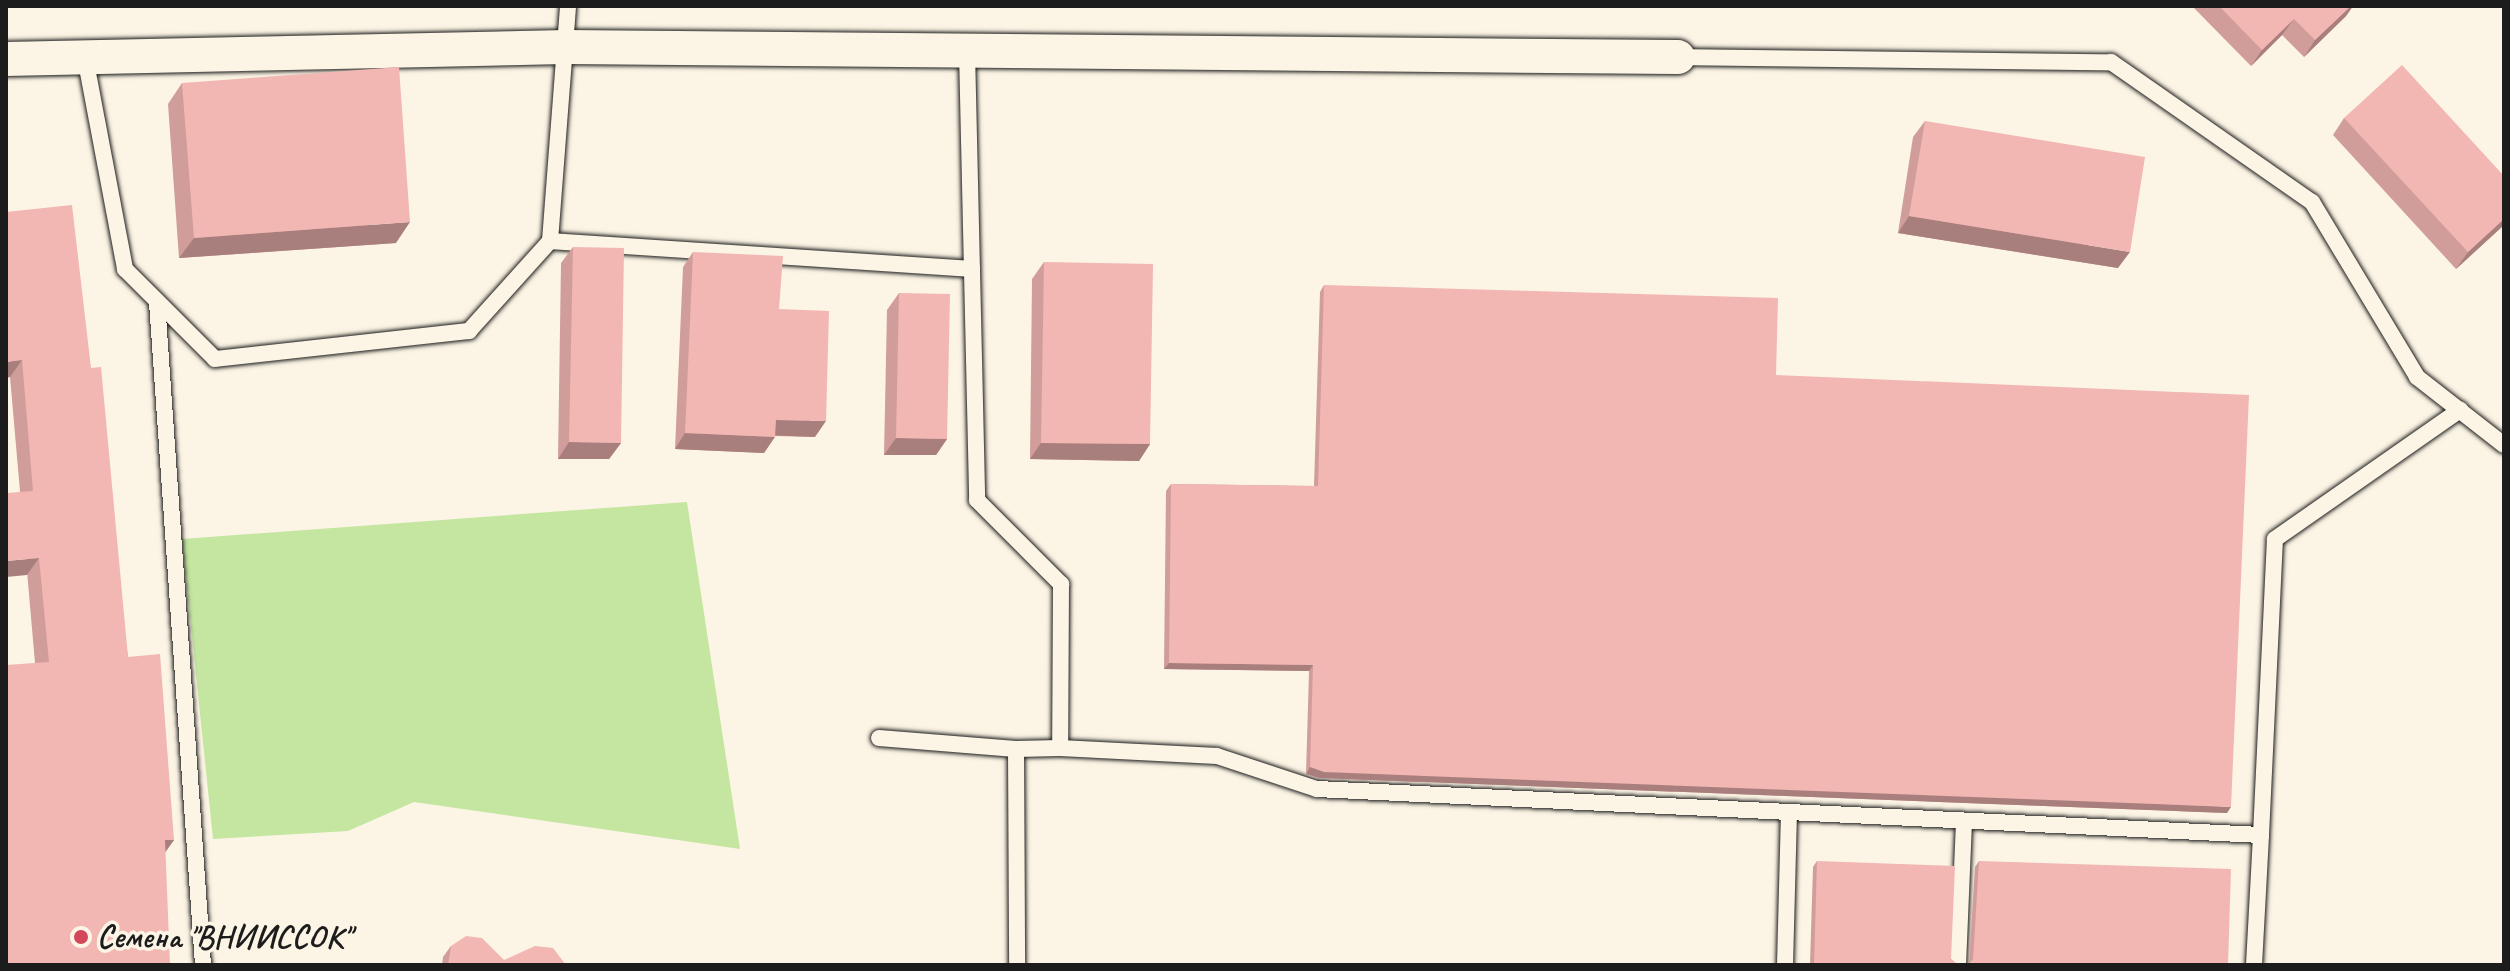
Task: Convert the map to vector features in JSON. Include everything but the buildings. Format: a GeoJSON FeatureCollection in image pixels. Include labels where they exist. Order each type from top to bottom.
{"type":"FeatureCollection","features":[{"type":"Feature","properties":{"kind":"street"},"geometry":{"type":"LineString","coordinates":[[6,59],[566,47],[1678,57]]}},
{"type":"Feature","properties":{"kind":"lane"},"geometry":{"type":"LineString","coordinates":[[85,57],[125,269],[215,359],[469,331],[550,241],[568,6]]}},
{"type":"Feature","properties":{"kind":"lane"},"geometry":{"type":"LineString","coordinates":[[967,51],[977,500],[1061,584],[1060,748]]}},
{"type":"Feature","properties":{"kind":"lane"},"geometry":{"type":"LineString","coordinates":[[1678,57],[2111,62],[2312,202],[2417,377],[2504,445]]}},
{"type":"Feature","properties":{"kind":"lane"},"geometry":{"type":"LineString","coordinates":[[550,241],[972,269]]}},
{"type":"Feature","properties":{"kind":"lane"},"geometry":{"type":"LineString","coordinates":[[157,302],[203,965]]}},
{"type":"Feature","properties":{"kind":"lane"},"geometry":{"type":"LineString","coordinates":[[2254,965],[2275,539],[2460,410]]}},
{"type":"Feature","properties":{"kind":"lane"},"geometry":{"type":"LineString","coordinates":[[879,738],[1016,749],[1060,748],[1217,756],[1317,789],[2261,835]]}},
{"type":"Feature","properties":{"kind":"lane"},"geometry":{"type":"LineString","coordinates":[[1016,749],[1017,965]]}},
{"type":"Feature","properties":{"kind":"lane"},"geometry":{"type":"LineString","coordinates":[[1785,965],[1789,814]]}},
{"type":"Feature","properties":{"kind":"lane"},"geometry":{"type":"LineString","coordinates":[[1958,965],[1964,822]]}},
{"type":"Feature","properties":{"kind":"green space"},"geometry":{"type":"Polygon","coordinates":[[[687,502],[740,849],[414,802],[348,831],[213,839],[182,539],[687,502]]]}},
{"type":"Feature","properties":{"kind":"place","name":"Семена \"ВНИИССОК\""},"geometry":{"type":"Point","coordinates":[81,937]}}]}
